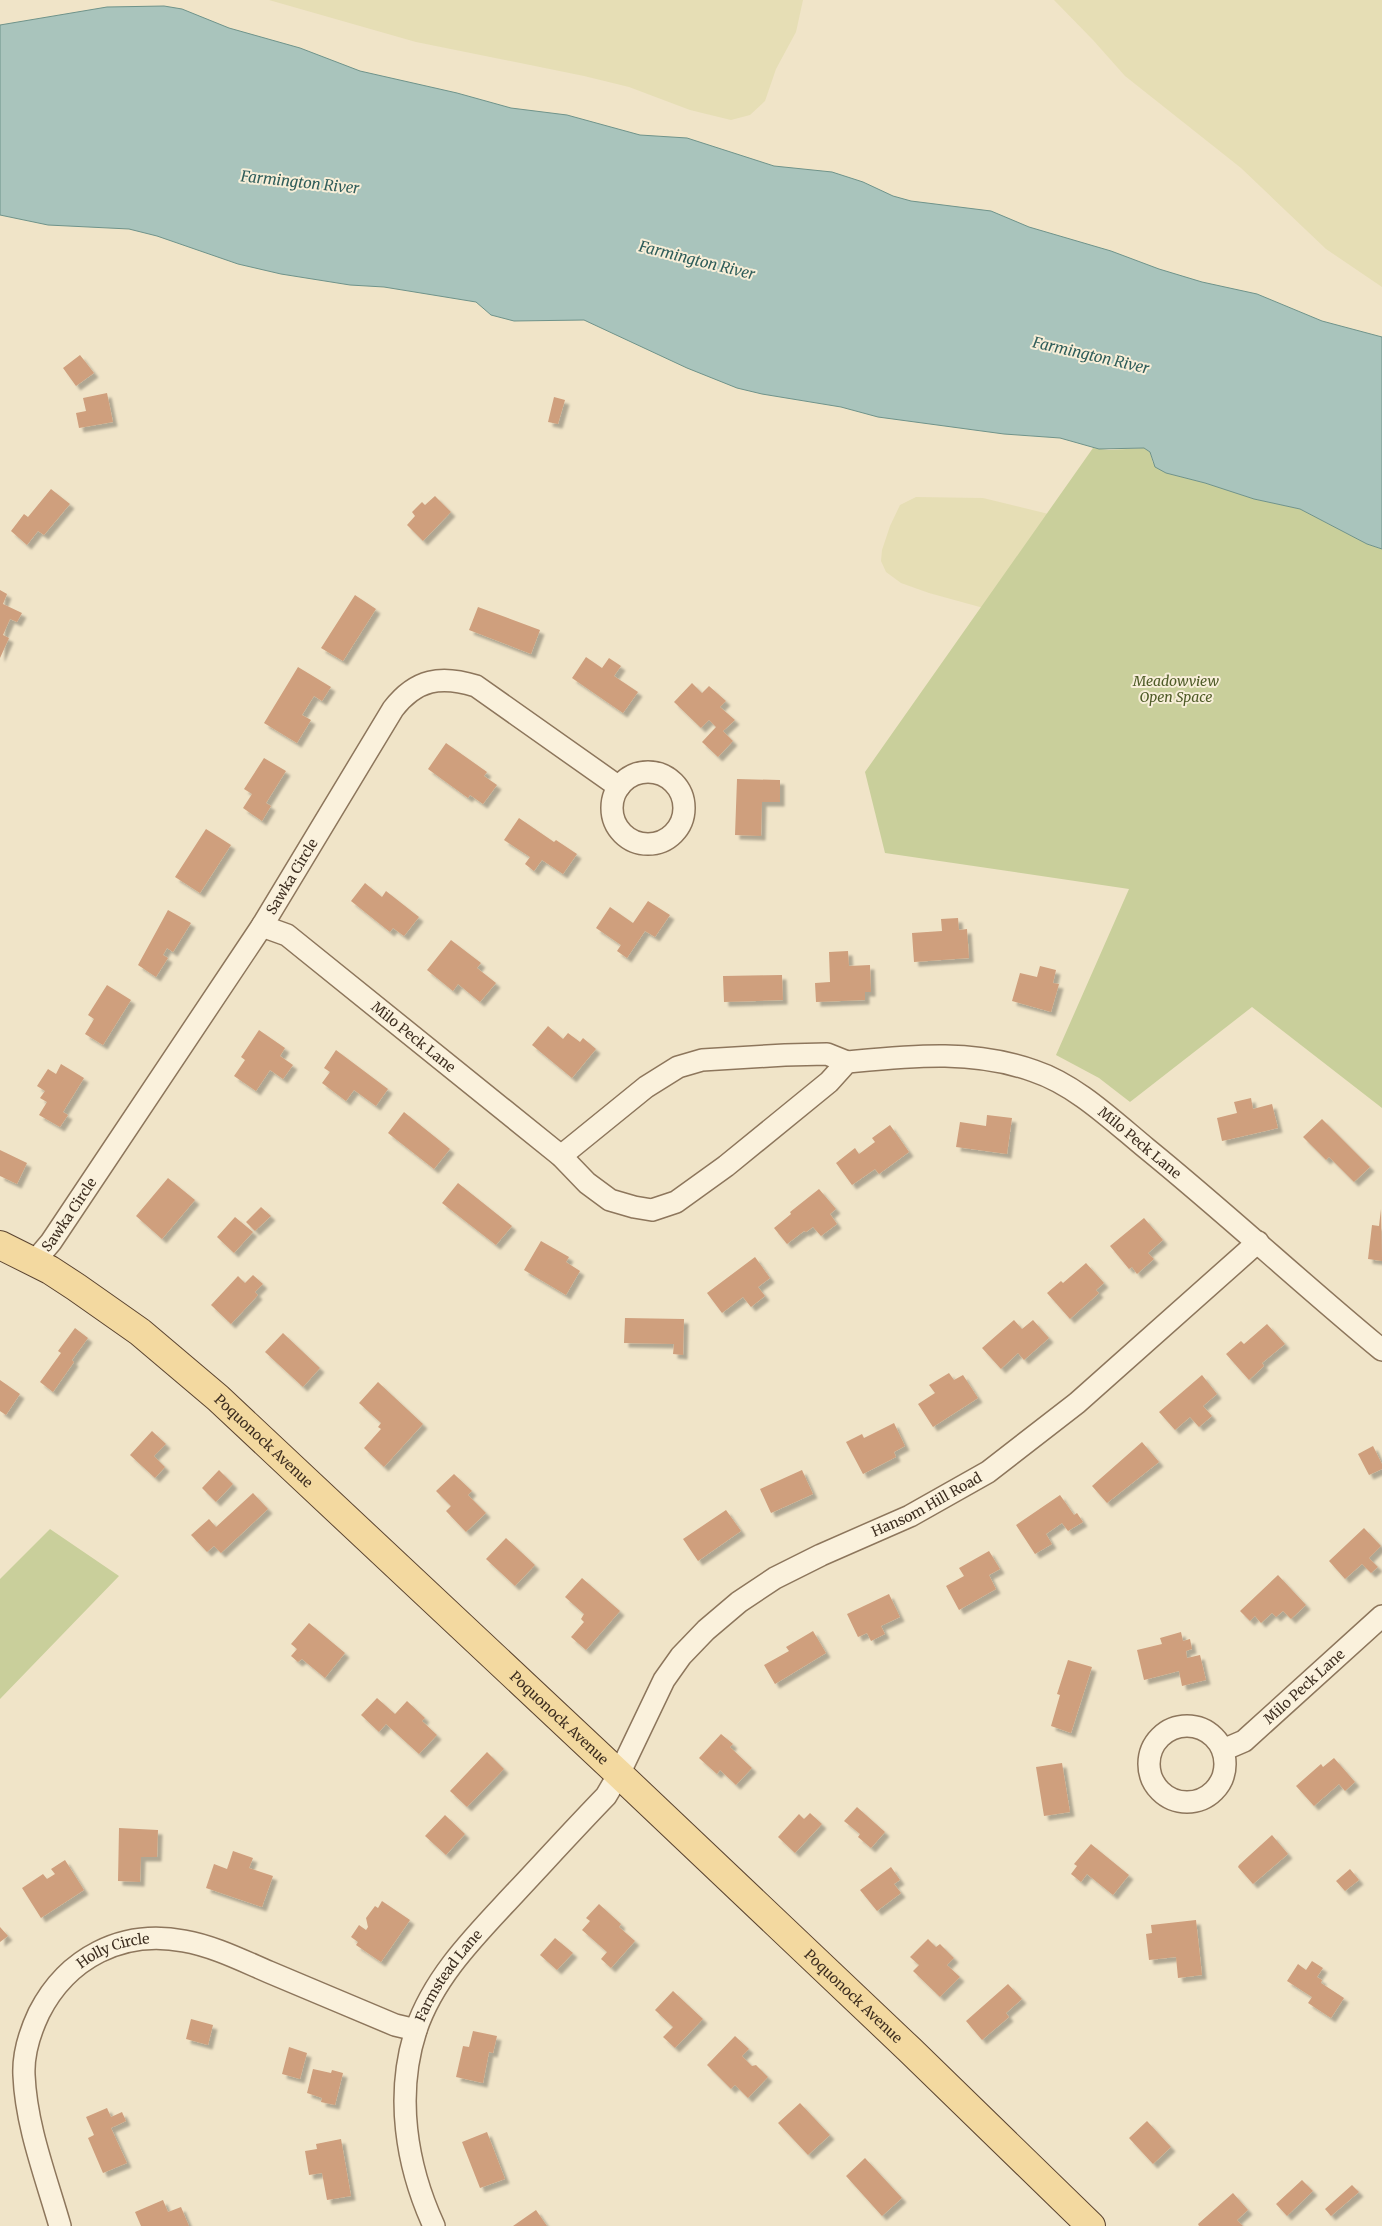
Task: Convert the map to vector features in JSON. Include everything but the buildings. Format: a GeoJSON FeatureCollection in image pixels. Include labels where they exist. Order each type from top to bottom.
{"type":"FeatureCollection","features":[{"type":"Feature","properties":{"kind":"main road","name":"Poquonock Avenue"},"geometry":{"type":"LineString","coordinates":[[0,1245],[34,1262],[76,1287],[140,1332],[175,1360],[300,1474],[620,1774],[1091,2226]]}},
{"type":"Feature","properties":{"kind":"street","name":"Sawka Circle"},"geometry":{"type":"LineString","coordinates":[[34,1262],[52,1242],[262,926],[393,709],[403,696],[426,684],[443,679],[460,681],[476,686],[619,787]]}},
{"type":"Feature","properties":{"kind":"street","name":"Milo Peck Lane"},"geometry":{"type":"LineString","coordinates":[[262,926],[287,935],[561,1156],[586,1183],[610,1200],[634,1207],[652,1210],[676,1202],[726,1166],[829,1082],[847,1062]]}},
{"type":"Feature","properties":{"kind":"street","name":"Milo Peck Lane"},"geometry":{"type":"LineString","coordinates":[[561,1156],[646,1087],[678,1067],[702,1060],[827,1054],[847,1062],[924,1055],[960,1055],[1009,1064],[1041,1074],[1074,1092],[1119,1126],[1258,1242],[1382,1350]]}},
{"type":"Feature","properties":{"kind":"street","name":"Hansom Hill Road"},"geometry":{"type":"LineString","coordinates":[[620,1774],[646,1714],[664,1680],[681,1656],[706,1630],[739,1602],[775,1578],[821,1555],[910,1516],[988,1472],[1077,1403],[1258,1242]]}},
{"type":"Feature","properties":{"kind":"street","name":"Milo Peck Lane"},"geometry":{"type":"LineString","coordinates":[[1223,1750],[1244,1741],[1382,1616]]}},
{"type":"Feature","properties":{"kind":"street","name":"Farmstead Lane"},"geometry":{"type":"LineString","coordinates":[[434,2226],[418,2188],[405,2119],[406,2077],[416,2030],[432,1995],[460,1953],[606,1796],[620,1774]]}},
{"type":"Feature","properties":{"kind":"street","name":"Holly Circle"},"geometry":{"type":"LineString","coordinates":[[60,2226],[31,2123],[24,2074],[26,2050],[34,2024],[54,1987],[83,1961],[102,1949],[142,1939],[164,1937],[185,1941],[254,1966],[395,2024],[416,2030]]}},
{"type":"Feature","properties":{"kind":"shaded area"},"geometry":{"type":"Polygon","coordinates":[[[269,0],[803,0],[796,32],[776,69],[765,101],[750,115],[731,120],[690,110],[629,87],[416,42],[269,0]]]}},
{"type":"Feature","properties":{"kind":"shaded area"},"geometry":{"type":"Polygon","coordinates":[[[1054,0],[1382,0],[1382,287],[1326,249],[1241,168],[1125,76],[1054,0]]]}},
{"type":"Feature","properties":{"kind":"shaded area"},"geometry":{"type":"Polygon","coordinates":[[[916,497],[983,498],[1061,517],[1031,621],[929,593],[901,583],[886,572],[881,561],[882,550],[890,526],[900,505],[916,497]]]}},
{"type":"Feature","properties":{"kind":"green space","name":"Meadowview Open Space"},"geometry":{"type":"Polygon","coordinates":[[[1093,448],[1109,450],[1144,448],[1150,452],[1153,463],[1166,473],[1254,499],[1300,509],[1367,544],[1382,549],[1382,1108],[1252,1007],[1130,1102],[1099,1078],[1056,1055],[1129,889],[885,853],[865,772],[1093,448]]]}},
{"type":"Feature","properties":{"kind":"green space"},"geometry":{"type":"Polygon","coordinates":[[[50,1529],[119,1576],[0,1699],[0,1579],[50,1529]]]}},
{"type":"Feature","properties":{"kind":"water","name":"Farmington River"},"geometry":{"type":"Polygon","coordinates":[[[164,6],[182,9],[229,28],[300,48],[360,71],[457,93],[511,108],[567,115],[640,135],[687,138],[774,166],[832,172],[863,182],[893,196],[911,201],[991,211],[1029,227],[1111,251],[1159,269],[1202,282],[1257,294],[1322,321],[1382,337],[1382,549],[1367,544],[1300,509],[1254,499],[1166,473],[1155,467],[1150,452],[1144,448],[1099,449],[1060,438],[1004,434],[878,417],[841,407],[762,394],[737,388],[687,368],[584,320],[514,321],[491,315],[476,302],[384,287],[350,285],[281,274],[238,264],[157,236],[129,229],[48,225],[0,215],[0,25],[107,7],[164,6]]]}}]}
